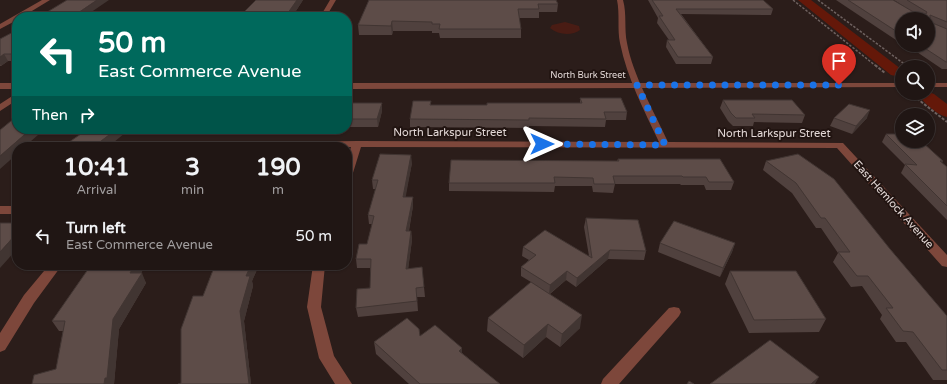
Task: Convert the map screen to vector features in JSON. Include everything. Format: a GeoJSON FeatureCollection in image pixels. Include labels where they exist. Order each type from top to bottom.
{"type":"FeatureCollection","features":[{"type":"Feature","properties":{"kind":"street"},"geometry":{"type":"LineString","coordinates":[[26,12],[46,0]]}},
{"type":"Feature","properties":{"kind":"street"},"geometry":{"type":"LineString","coordinates":[[326,12],[333,0]]}},
{"type":"Feature","properties":{"kind":"street"},"geometry":{"type":"LineString","coordinates":[[620,0],[622,8],[623,42],[637,85],[665,145]]}},
{"type":"Feature","properties":{"kind":"street"},"geometry":{"type":"LineString","coordinates":[[0,27],[12,20]]}},
{"type":"Feature","properties":{"kind":"street","name":"North Burk Street"},"geometry":{"type":"LineString","coordinates":[[352,86],[895,85]]}},
{"type":"Feature","properties":{"kind":"street"},"geometry":{"type":"LineString","coordinates":[[935,85],[947,85]]}},
{"type":"Feature","properties":{"kind":"street"},"geometry":{"type":"LineString","coordinates":[[0,86],[12,86]]}},
{"type":"Feature","properties":{"kind":"street"},"geometry":{"type":"LineString","coordinates":[[0,108],[12,100]]}},
{"type":"Feature","properties":{"kind":"street","name":"North Larkspur Street"},"geometry":{"type":"LineString","coordinates":[[352,144],[840,145]]}},
{"type":"Feature","properties":{"kind":"street"},"geometry":{"type":"LineString","coordinates":[[352,160],[357,144]]}},
{"type":"Feature","properties":{"kind":"street","name":"East Hemlock Avenue"},"geometry":{"type":"LineString","coordinates":[[840,145],[947,263]]}},
{"type":"Feature","properties":{"kind":"street"},"geometry":{"type":"LineString","coordinates":[[0,210],[12,210]]}},
{"type":"Feature","properties":{"kind":"street"},"geometry":{"type":"LineString","coordinates":[[0,346],[28,299],[52,270]]}},
{"type":"Feature","properties":{"kind":"street"},"geometry":{"type":"LineString","coordinates":[[319,270],[314,307],[327,358],[344,384]]}},
{"type":"Feature","properties":{"kind":"street"},"geometry":{"type":"LineString","coordinates":[[609,384],[674,312]]}},
{"type":"Feature","properties":{"kind":"path"},"geometry":{"type":"LineString","coordinates":[[793,0],[895,80]]}},
{"type":"Feature","properties":{"kind":"path"},"geometry":{"type":"LineString","coordinates":[[818,0],[899,60]]}},
{"type":"Feature","properties":{"kind":"path"},"geometry":{"type":"LineString","coordinates":[[919,100],[947,122]]}},
{"type":"Feature","properties":{"kind":"shaded area"},"geometry":{"type":"Polygon","coordinates":[[[565,22],[579,26],[580,30],[565,34],[550,28],[552,25],[565,22]]]}},
{"type":"Feature","properties":{"kind":"building"},"geometry":{"type":"Polygon","coordinates":[[[67,0],[97,0],[79,12],[47,12],[67,0]]]}},
{"type":"Feature","properties":{"kind":"building"},"geometry":{"type":"Polygon","coordinates":[[[256,0],[297,0],[289,12],[244,12],[256,0]]]}},
{"type":"Feature","properties":{"kind":"building"},"geometry":{"type":"Polygon","coordinates":[[[369,0],[556,0],[558,4],[538,4],[539,9],[518,9],[521,29],[439,29],[440,24],[432,24],[432,22],[392,21],[391,26],[358,25],[369,0]]]}},
{"type":"Feature","properties":{"kind":"building"},"geometry":{"type":"Polygon","coordinates":[[[652,0],[763,0],[773,9],[676,9],[713,57],[678,57],[667,40],[675,40],[659,16],[663,16],[652,0]]]}},
{"type":"Feature","properties":{"kind":"building"},"geometry":{"type":"Polygon","coordinates":[[[848,0],[893,0],[914,12],[895,12],[895,30],[848,0]]]}},
{"type":"Feature","properties":{"kind":"building"},"geometry":{"type":"Polygon","coordinates":[[[907,0],[947,0],[947,22],[935,17],[935,12],[927,12],[907,0]]]}},
{"type":"Feature","properties":{"kind":"building"},"geometry":{"type":"Polygon","coordinates":[[[935,24],[947,29],[946,62],[931,52],[935,52],[935,24]]]}},
{"type":"Feature","properties":{"kind":"building"},"geometry":{"type":"Polygon","coordinates":[[[12,33],[12,54],[4,54],[0,57],[0,39],[12,33]]]}},
{"type":"Feature","properties":{"kind":"building"},"geometry":{"type":"Polygon","coordinates":[[[580,98],[621,98],[627,112],[604,112],[606,119],[410,119],[413,101],[431,101],[430,105],[487,105],[487,103],[582,103],[580,98]]]}},
{"type":"Feature","properties":{"kind":"building"},"geometry":{"type":"Polygon","coordinates":[[[723,100],[792,100],[805,115],[752,114],[755,118],[736,118],[723,100]]]}},
{"type":"Feature","properties":{"kind":"building"},"geometry":{"type":"Polygon","coordinates":[[[352,103],[382,103],[377,119],[352,119],[352,103]]]}},
{"type":"Feature","properties":{"kind":"building"},"geometry":{"type":"Polygon","coordinates":[[[849,104],[870,110],[856,126],[834,118],[849,104]]]}},
{"type":"Feature","properties":{"kind":"building"},"geometry":{"type":"Polygon","coordinates":[[[12,120],[12,134],[25,134],[16,142],[12,142],[12,146],[0,156],[0,130],[12,120]]]}},
{"type":"Feature","properties":{"kind":"building"},"geometry":{"type":"Polygon","coordinates":[[[81,134],[110,134],[100,142],[69,142],[81,134]]]}},
{"type":"Feature","properties":{"kind":"building"},"geometry":{"type":"Polygon","coordinates":[[[886,134],[895,134],[895,143],[886,134]]]}},
{"type":"Feature","properties":{"kind":"building"},"geometry":{"type":"Polygon","coordinates":[[[900,148],[929,148],[943,161],[940,161],[947,167],[947,206],[905,164],[917,165],[900,148]]]}},
{"type":"Feature","properties":{"kind":"building"},"geometry":{"type":"Polygon","coordinates":[[[380,154],[411,155],[403,197],[413,197],[406,231],[411,231],[406,269],[422,267],[424,287],[416,288],[417,301],[356,308],[357,289],[370,288],[371,259],[356,259],[359,244],[367,244],[374,216],[368,215],[378,180],[372,180],[380,154]]]}},
{"type":"Feature","properties":{"kind":"building"},"geometry":{"type":"Polygon","coordinates":[[[798,154],[834,179],[890,249],[947,316],[947,370],[942,370],[913,332],[903,331],[886,308],[893,308],[868,276],[857,276],[838,252],[850,252],[825,218],[821,218],[796,183],[766,161],[798,154]]]}},
{"type":"Feature","properties":{"kind":"building"},"geometry":{"type":"Polygon","coordinates":[[[618,159],[720,159],[734,182],[709,182],[706,177],[613,176],[615,184],[594,184],[593,178],[554,177],[555,183],[449,183],[451,160],[619,161],[618,159]]]}},
{"type":"Feature","properties":{"kind":"building"},"geometry":{"type":"Polygon","coordinates":[[[586,218],[638,220],[646,251],[610,250],[577,278],[567,271],[550,285],[521,267],[536,255],[523,247],[545,230],[592,258],[586,218]]]}},
{"type":"Feature","properties":{"kind":"building"},"geometry":{"type":"Polygon","coordinates":[[[674,221],[735,243],[723,268],[660,243],[674,221]]]}},
{"type":"Feature","properties":{"kind":"building"},"geometry":{"type":"Polygon","coordinates":[[[0,223],[12,223],[12,239],[0,252],[0,223]]]}},
{"type":"Feature","properties":{"kind":"building"},"geometry":{"type":"Polygon","coordinates":[[[88,270],[132,270],[130,273],[142,273],[113,319],[107,378],[105,378],[104,384],[32,384],[34,375],[56,369],[65,321],[52,321],[88,270]]]}},
{"type":"Feature","properties":{"kind":"building"},"geometry":{"type":"Polygon","coordinates":[[[213,270],[249,270],[246,276],[250,276],[240,311],[249,384],[178,384],[181,383],[181,329],[193,296],[203,296],[213,270]]]}},
{"type":"Feature","properties":{"kind":"building"},"geometry":{"type":"Polygon","coordinates":[[[730,271],[796,271],[826,319],[754,320],[730,271]]]}},
{"type":"Feature","properties":{"kind":"building"},"geometry":{"type":"Polygon","coordinates":[[[531,282],[582,315],[562,334],[548,324],[524,345],[488,318],[531,282]]]}},
{"type":"Feature","properties":{"kind":"building"},"geometry":{"type":"Polygon","coordinates":[[[407,318],[419,329],[420,336],[435,325],[462,348],[459,351],[500,384],[420,384],[374,342],[407,318]]]}},
{"type":"Feature","properties":{"kind":"building"},"geometry":{"type":"Polygon","coordinates":[[[770,340],[819,377],[811,384],[710,384],[770,340]]]}},
{"type":"Feature","properties":{"kind":"building"},"geometry":{"type":"Polygon","coordinates":[[[689,381],[694,384],[687,384],[689,381]]]}},
{"type":"Feature","properties":{"kind":"waterway"},"geometry":{"type":"LineString","coordinates":[[804,0],[895,71]]}},
{"type":"Feature","properties":{"kind":"waterway"},"geometry":{"type":"LineString","coordinates":[[932,100],[947,112]]}},
{"type":"Feature","properties":{"kind":"route"},"geometry":{"type":"LineString","coordinates":[[542,144],[665,145],[637,85],[839,85]]}}]}
